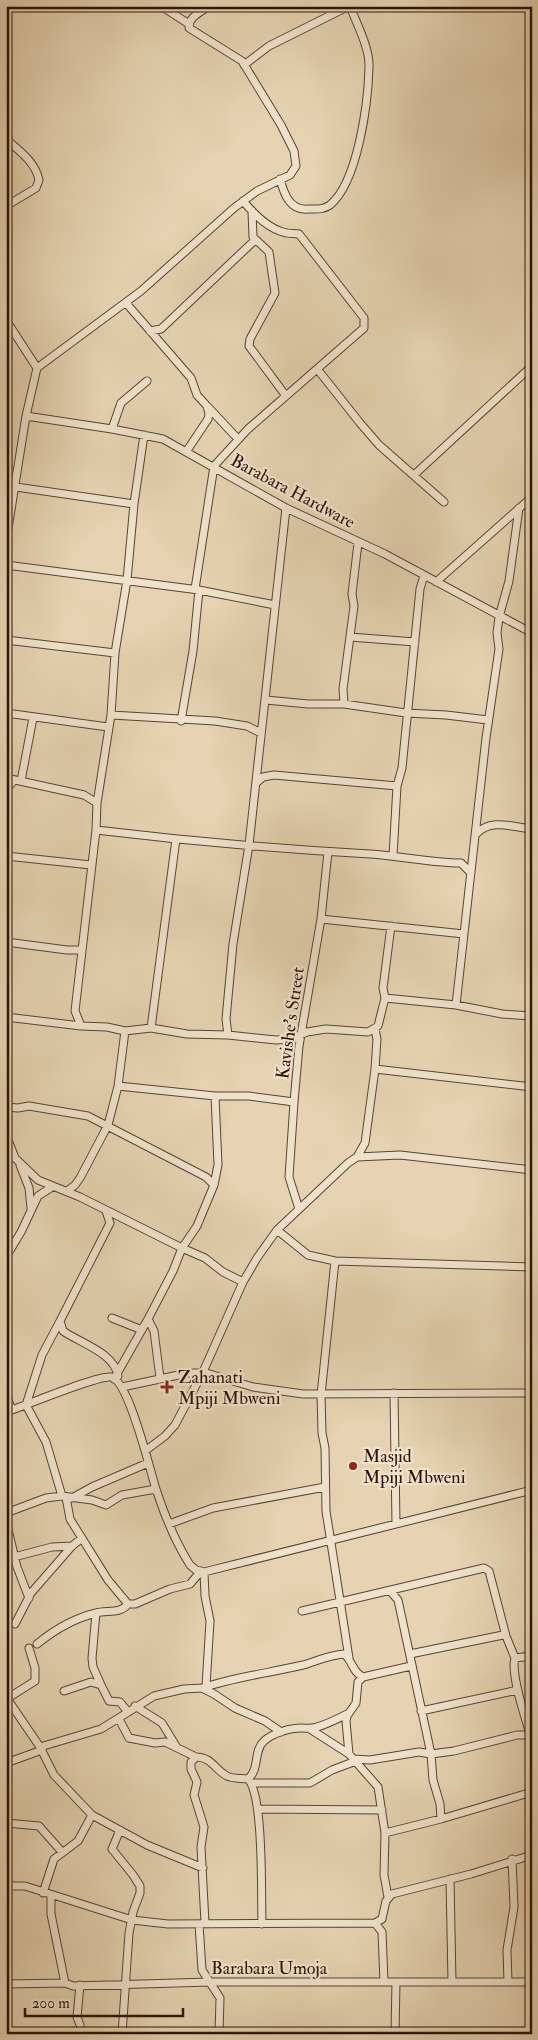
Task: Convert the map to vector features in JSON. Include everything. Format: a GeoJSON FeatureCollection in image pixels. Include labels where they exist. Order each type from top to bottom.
{"type":"FeatureCollection","features":[{"type":"Feature","properties":{"kind":"street"},"geometry":{"type":"LineString","coordinates":[[6,541],[26,416],[37,368],[126,303],[243,201],[256,191],[290,175],[295,169],[294,151],[281,125],[237,57],[191,30],[189,24],[161,6]]}},
{"type":"Feature","properties":{"kind":"street"},"geometry":{"type":"LineString","coordinates":[[189,24],[193,17],[209,6]]}},
{"type":"Feature","properties":{"kind":"street"},"geometry":{"type":"LineString","coordinates":[[244,66],[269,46],[350,6],[366,50],[369,67],[362,129],[350,174],[343,190],[332,203],[319,209],[300,210],[296,208],[284,192],[280,179]]}},
{"type":"Feature","properties":{"kind":"street"},"geometry":{"type":"LineString","coordinates":[[6,139],[18,148],[34,166],[40,180],[36,188],[6,206]]}},
{"type":"Feature","properties":{"kind":"street"},"geometry":{"type":"LineString","coordinates":[[182,721],[193,651],[197,590],[214,466],[238,439],[364,328],[364,318],[299,234],[285,233],[272,226],[252,211],[243,201]]}},
{"type":"Feature","properties":{"kind":"street"},"geometry":{"type":"LineString","coordinates":[[252,211],[252,234],[255,240],[270,254],[275,293],[250,339],[249,346],[286,396]]}},
{"type":"Feature","properties":{"kind":"street"},"geometry":{"type":"LineString","coordinates":[[150,331],[160,329],[255,240]]}},
{"type":"Feature","properties":{"kind":"street"},"geometry":{"type":"LineString","coordinates":[[126,303],[191,378],[197,395],[238,439]]}},
{"type":"Feature","properties":{"kind":"street"},"geometry":{"type":"LineString","coordinates":[[6,320],[37,368]]}},
{"type":"Feature","properties":{"kind":"street"},"geometry":{"type":"LineString","coordinates":[[414,475],[532,366]]}},
{"type":"Feature","properties":{"kind":"street"},"geometry":{"type":"LineString","coordinates":[[318,370],[379,445],[444,502]]}},
{"type":"Feature","properties":{"kind":"street"},"geometry":{"type":"LineString","coordinates":[[112,429],[121,403],[147,381]]}},
{"type":"Feature","properties":{"kind":"street"},"geometry":{"type":"LineString","coordinates":[[186,452],[208,418],[207,406]]}},
{"type":"Feature","properties":{"kind":"street","name":"Barabara Hardware"},"geometry":{"type":"LineString","coordinates":[[26,416],[163,439],[286,508],[385,554],[499,617],[532,633]]}},
{"type":"Feature","properties":{"kind":"street"},"geometry":{"type":"LineString","coordinates":[[81,1026],[75,1011],[96,830],[97,803],[111,715],[115,653],[127,580],[134,504],[144,436]]}},
{"type":"Feature","properties":{"kind":"street"},"geometry":{"type":"LineString","coordinates":[[16,487],[134,504]]}},
{"type":"Feature","properties":{"kind":"street"},"geometry":{"type":"LineString","coordinates":[[436,582],[532,497]]}},
{"type":"Feature","properties":{"kind":"street"},"geometry":{"type":"LineString","coordinates":[[228,1035],[226,1019],[233,944],[249,845],[286,508]]}},
{"type":"Feature","properties":{"kind":"street"},"geometry":{"type":"LineString","coordinates":[[456,1005],[488,720],[499,649],[497,633],[499,617],[509,581],[519,508]]}},
{"type":"Feature","properties":{"kind":"street"},"geometry":{"type":"LineString","coordinates":[[344,704],[343,689],[354,606],[352,594],[358,543]]}},
{"type":"Feature","properties":{"kind":"street"},"geometry":{"type":"LineString","coordinates":[[6,565],[197,590],[275,605]]}},
{"type":"Feature","properties":{"kind":"street"},"geometry":{"type":"LineString","coordinates":[[393,856],[397,786],[402,768],[406,713],[421,582],[426,577]]}},
{"type":"Feature","properties":{"kind":"street"},"geometry":{"type":"LineString","coordinates":[[350,637],[415,642]]}},
{"type":"Feature","properties":{"kind":"street"},"geometry":{"type":"LineString","coordinates":[[6,640],[115,653]]}},
{"type":"Feature","properties":{"kind":"street"},"geometry":{"type":"LineString","coordinates":[[266,700],[308,704],[344,704],[406,713],[488,720]]}},
{"type":"Feature","properties":{"kind":"street"},"geometry":{"type":"LineString","coordinates":[[6,713],[108,727]]}},
{"type":"Feature","properties":{"kind":"street"},"geometry":{"type":"LineString","coordinates":[[111,715],[247,726],[261,734]]}},
{"type":"Feature","properties":{"kind":"street"},"geometry":{"type":"LineString","coordinates":[[247,726],[264,716]]}},
{"type":"Feature","properties":{"kind":"street"},"geometry":{"type":"LineString","coordinates":[[6,790],[14,780],[33,718]]}},
{"type":"Feature","properties":{"kind":"street"},"geometry":{"type":"LineString","coordinates":[[258,765],[267,775]]}},
{"type":"Feature","properties":{"kind":"street"},"geometry":{"type":"LineString","coordinates":[[256,783],[267,775],[300,776],[397,786]]}},
{"type":"Feature","properties":{"kind":"street"},"geometry":{"type":"LineString","coordinates":[[14,780],[84,795],[97,803]]}},
{"type":"Feature","properties":{"kind":"street"},"geometry":{"type":"LineString","coordinates":[[478,812],[482,818],[495,825]]}},
{"type":"Feature","properties":{"kind":"street"},"geometry":{"type":"LineString","coordinates":[[476,834],[483,827],[495,825],[532,829]]}},
{"type":"Feature","properties":{"kind":"street"},"geometry":{"type":"LineString","coordinates":[[96,830],[176,839],[393,856],[436,863],[461,863],[473,854]]}},
{"type":"Feature","properties":{"kind":"street"},"geometry":{"type":"LineString","coordinates":[[151,1028],[176,839]]}},
{"type":"Feature","properties":{"kind":"street","name":"Kavishe’s Street"},"geometry":{"type":"LineString","coordinates":[[299,1209],[289,1177],[294,1102],[299,1046],[321,919],[328,852]]}},
{"type":"Feature","properties":{"kind":"street"},"geometry":{"type":"LineString","coordinates":[[6,856],[91,865]]}},
{"type":"Feature","properties":{"kind":"street"},"geometry":{"type":"LineString","coordinates":[[461,863],[471,873]]}},
{"type":"Feature","properties":{"kind":"street"},"geometry":{"type":"LineString","coordinates":[[321,919],[464,934]]}},
{"type":"Feature","properties":{"kind":"street"},"geometry":{"type":"LineString","coordinates":[[6,1017],[81,1026],[107,1027],[125,1031],[151,1028],[187,1034],[228,1035],[276,1040],[291,1039],[308,1032],[326,1029],[368,1032],[378,1026],[385,998],[383,988],[391,926]]}},
{"type":"Feature","properties":{"kind":"street"},"geometry":{"type":"LineString","coordinates":[[6,942],[82,950]]}},
{"type":"Feature","properties":{"kind":"street"},"geometry":{"type":"LineString","coordinates":[[385,998],[456,1005],[502,1014],[532,1016]]}},
{"type":"Feature","properties":{"kind":"street"},"geometry":{"type":"LineString","coordinates":[[145,1451],[165,1436],[175,1425],[203,1372],[243,1282],[257,1258],[278,1230],[310,1198],[357,1157],[365,1143],[375,1069],[377,1039],[375,1029]]}},
{"type":"Feature","properties":{"kind":"street"},"geometry":{"type":"LineString","coordinates":[[66,1191],[75,1185],[108,1125],[118,1086],[125,1031]]}},
{"type":"Feature","properties":{"kind":"street"},"geometry":{"type":"LineString","coordinates":[[291,1039],[299,1046]]}},
{"type":"Feature","properties":{"kind":"street"},"geometry":{"type":"LineString","coordinates":[[375,1069],[532,1087]]}},
{"type":"Feature","properties":{"kind":"street"},"geometry":{"type":"LineString","coordinates":[[118,1086],[215,1096],[223,1094],[249,1096],[294,1102]]}},
{"type":"Feature","properties":{"kind":"street"},"geometry":{"type":"LineString","coordinates":[[118,1380],[173,1271],[182,1248],[197,1226],[214,1185],[218,1165],[215,1096]]}},
{"type":"Feature","properties":{"kind":"street"},"geometry":{"type":"LineString","coordinates":[[6,1107],[18,1108],[29,1106],[88,1116],[206,1177],[214,1185]]}},
{"type":"Feature","properties":{"kind":"street"},"geometry":{"type":"LineString","coordinates":[[6,1135],[11,1149],[19,1161],[38,1180],[80,1197],[119,1218],[205,1258],[220,1270],[243,1282]]}},
{"type":"Feature","properties":{"kind":"street"},"geometry":{"type":"LineString","coordinates":[[365,1143],[374,1155]]}},
{"type":"Feature","properties":{"kind":"street"},"geometry":{"type":"LineString","coordinates":[[357,1157],[374,1155],[423,1157],[532,1170]]}},
{"type":"Feature","properties":{"kind":"street"},"geometry":{"type":"LineString","coordinates":[[19,1161],[29,1188],[31,1208]]}},
{"type":"Feature","properties":{"kind":"street"},"geometry":{"type":"LineString","coordinates":[[38,1180],[40,1194]]}},
{"type":"Feature","properties":{"kind":"street"},"geometry":{"type":"LineString","coordinates":[[75,1185],[80,1197]]}},
{"type":"Feature","properties":{"kind":"street"},"geometry":{"type":"LineString","coordinates":[[6,1257],[40,1194],[52,1187]]}},
{"type":"Feature","properties":{"kind":"street"},"geometry":{"type":"LineString","coordinates":[[295,1197],[310,1198]]}},
{"type":"Feature","properties":{"kind":"street"},"geometry":{"type":"LineString","coordinates":[[106,1211],[110,1222]]}},
{"type":"Feature","properties":{"kind":"street"},"geometry":{"type":"LineString","coordinates":[[119,1218],[110,1222],[60,1321],[59,1331],[42,1355],[26,1405],[46,1442],[67,1497],[70,1519],[108,1580],[128,1604]]}},
{"type":"Feature","properties":{"kind":"street"},"geometry":{"type":"LineString","coordinates":[[278,1230],[308,1255],[335,1261],[532,1267]]}},
{"type":"Feature","properties":{"kind":"street"},"geometry":{"type":"LineString","coordinates":[[335,1261],[321,1395],[325,1448],[325,1486],[330,1540],[349,1658],[354,1672],[363,1677]]}},
{"type":"Feature","properties":{"kind":"street"},"geometry":{"type":"LineString","coordinates":[[112,1318],[142,1330]]}},
{"type":"Feature","properties":{"kind":"street"},"geometry":{"type":"LineString","coordinates":[[148,1319],[154,1331],[160,1378]]}},
{"type":"Feature","properties":{"kind":"street"},"geometry":{"type":"LineString","coordinates":[[59,1331],[108,1357],[145,1451],[169,1524],[190,1565],[203,1572]]}},
{"type":"Feature","properties":{"kind":"street"},"geometry":{"type":"LineString","coordinates":[[6,1395],[9,1411],[87,1383],[110,1377],[118,1380],[160,1378],[203,1372],[253,1387],[321,1395],[358,1392],[532,1393]]}},
{"type":"Feature","properties":{"kind":"street"},"geometry":{"type":"LineString","coordinates":[[394,1393],[396,1524]]}},
{"type":"Feature","properties":{"kind":"street"},"geometry":{"type":"LineString","coordinates":[[67,1497],[148,1463]]}},
{"type":"Feature","properties":{"kind":"street"},"geometry":{"type":"LineString","coordinates":[[169,1524],[212,1508],[325,1486]]}},
{"type":"Feature","properties":{"kind":"street"},"geometry":{"type":"LineString","coordinates":[[6,1514],[46,1498],[67,1497],[92,1500],[106,1505],[122,1495],[156,1489]]}},
{"type":"Feature","properties":{"kind":"street"},"geometry":{"type":"LineString","coordinates":[[37,1644],[50,1634],[96,1613],[120,1610],[128,1604],[135,1604],[170,1589],[190,1584],[203,1572],[532,1490]]}},
{"type":"Feature","properties":{"kind":"street"},"geometry":{"type":"LineString","coordinates":[[6,1521],[10,1532],[14,1557],[29,1598]]}},
{"type":"Feature","properties":{"kind":"street"},"geometry":{"type":"LineString","coordinates":[[15,1624],[31,1593],[48,1576],[72,1546],[82,1538]]}},
{"type":"Feature","properties":{"kind":"street"},"geometry":{"type":"LineString","coordinates":[[14,1557],[52,1547],[72,1546]]}},
{"type":"Feature","properties":{"kind":"street"},"geometry":{"type":"LineString","coordinates":[[302,1611],[484,1568],[489,1571],[506,1636],[515,1658],[518,1690],[532,1738]]}},
{"type":"Feature","properties":{"kind":"street"},"geometry":{"type":"LineString","coordinates":[[203,1572],[210,1621],[204,1687]]}},
{"type":"Feature","properties":{"kind":"street"},"geometry":{"type":"LineString","coordinates":[[398,1600],[402,1588]]}},
{"type":"Feature","properties":{"kind":"street"},"geometry":{"type":"LineString","coordinates":[[390,1591],[398,1600],[431,1754],[433,1780],[440,1804],[441,1819]]}},
{"type":"Feature","properties":{"kind":"street"},"geometry":{"type":"LineString","coordinates":[[96,1613],[93,1667],[109,1701],[120,1702],[128,1712]]}},
{"type":"Feature","properties":{"kind":"street"},"geometry":{"type":"LineString","coordinates":[[410,1654],[497,1635],[506,1636]]}},
{"type":"Feature","properties":{"kind":"street"},"geometry":{"type":"LineString","coordinates":[[29,1648],[35,1668],[35,1681],[7,1698],[41,1749],[54,1776],[92,1815],[171,1856],[203,1868]]}},
{"type":"Feature","properties":{"kind":"street"},"geometry":{"type":"LineString","coordinates":[[6,1763],[101,1729],[119,1719],[135,1706],[154,1696],[302,1665],[334,1654],[344,1654],[349,1658]]}},
{"type":"Feature","properties":{"kind":"street"},"geometry":{"type":"LineString","coordinates":[[515,1658],[532,1656]]}},
{"type":"Feature","properties":{"kind":"street"},"geometry":{"type":"LineString","coordinates":[[353,1758],[346,1721],[356,1703],[356,1684],[363,1677],[412,1666]]}},
{"type":"Feature","properties":{"kind":"street"},"geometry":{"type":"LineString","coordinates":[[64,1691],[88,1682],[101,1685]]}},
{"type":"Feature","properties":{"kind":"street"},"geometry":{"type":"LineString","coordinates":[[204,1687],[235,1708],[265,1721],[281,1732]]}},
{"type":"Feature","properties":{"kind":"street"},"geometry":{"type":"LineString","coordinates":[[421,1711],[518,1690]]}},
{"type":"Feature","properties":{"kind":"street"},"geometry":{"type":"LineString","coordinates":[[135,1706],[162,1723],[176,1746]]}},
{"type":"Feature","properties":{"kind":"street"},"geometry":{"type":"LineString","coordinates":[[262,1924],[258,1809],[250,1781],[256,1768],[261,1744],[266,1739],[281,1732],[319,1727],[349,1713]]}},
{"type":"Feature","properties":{"kind":"street"},"geometry":{"type":"LineString","coordinates":[[119,1719],[129,1738],[155,1743],[165,1742],[176,1746],[192,1758],[209,1760],[227,1776],[250,1781],[310,1783],[353,1758],[370,1760],[419,1752],[431,1754],[469,1748],[517,1735],[525,1735],[532,1738]]}},
{"type":"Feature","properties":{"kind":"street"},"geometry":{"type":"LineString","coordinates":[[310,1729],[353,1758],[378,1787],[385,1833],[384,1875],[388,1897],[385,1912],[378,1924],[384,1946],[384,1982]]}},
{"type":"Feature","properties":{"kind":"street"},"geometry":{"type":"LineString","coordinates":[[192,1758],[191,1769],[197,1782],[194,1795],[204,1827],[201,1847],[203,1868],[202,1970],[220,1998],[219,2034]]}},
{"type":"Feature","properties":{"kind":"street"},"geometry":{"type":"LineString","coordinates":[[385,1833],[441,1819],[532,1792]]}},
{"type":"Feature","properties":{"kind":"street"},"geometry":{"type":"LineString","coordinates":[[258,1809],[382,1810]]}},
{"type":"Feature","properties":{"kind":"street"},"geometry":{"type":"LineString","coordinates":[[65,1983],[47,1894],[52,1863],[62,1852],[78,1841],[92,1815]]}},
{"type":"Feature","properties":{"kind":"street"},"geometry":{"type":"LineString","coordinates":[[6,1823],[39,1826],[62,1852]]}},
{"type":"Feature","properties":{"kind":"street"},"geometry":{"type":"LineString","coordinates":[[120,1830],[112,1849],[140,1886],[129,1934],[122,2034]]}},
{"type":"Feature","properties":{"kind":"street"},"geometry":{"type":"LineString","coordinates":[[388,1897],[392,1894],[450,1879],[532,1854]]}},
{"type":"Feature","properties":{"kind":"street"},"geometry":{"type":"LineString","coordinates":[[508,1982],[507,1950],[514,1907],[512,1860]]}},
{"type":"Feature","properties":{"kind":"street"},"geometry":{"type":"LineString","coordinates":[[450,1879],[452,1982]]}},
{"type":"Feature","properties":{"kind":"street"},"geometry":{"type":"LineString","coordinates":[[6,1886],[25,1886],[132,1920],[168,1924],[300,1922],[378,1924]]}},
{"type":"Feature","properties":{"kind":"street","name":"Barabara Umoja"},"geometry":{"type":"LineString","coordinates":[[6,1984],[65,1983],[80,1986],[210,1982],[532,1982]]}},
{"type":"Feature","properties":{"kind":"street"},"geometry":{"type":"LineString","coordinates":[[395,2034],[396,1982]]}},
{"type":"Feature","properties":{"kind":"street"},"geometry":{"type":"LineString","coordinates":[[80,1986],[77,2017],[80,2025]]}},
{"type":"Feature","properties":{"kind":"place","name":"Zahanati Mpiji Mbweni"},"geometry":{"type":"Point","coordinates":[167,1387]}},
{"type":"Feature","properties":{"kind":"place","name":"Masjid Mpiji Mbweni"},"geometry":{"type":"Point","coordinates":[353,1466]}}]}
